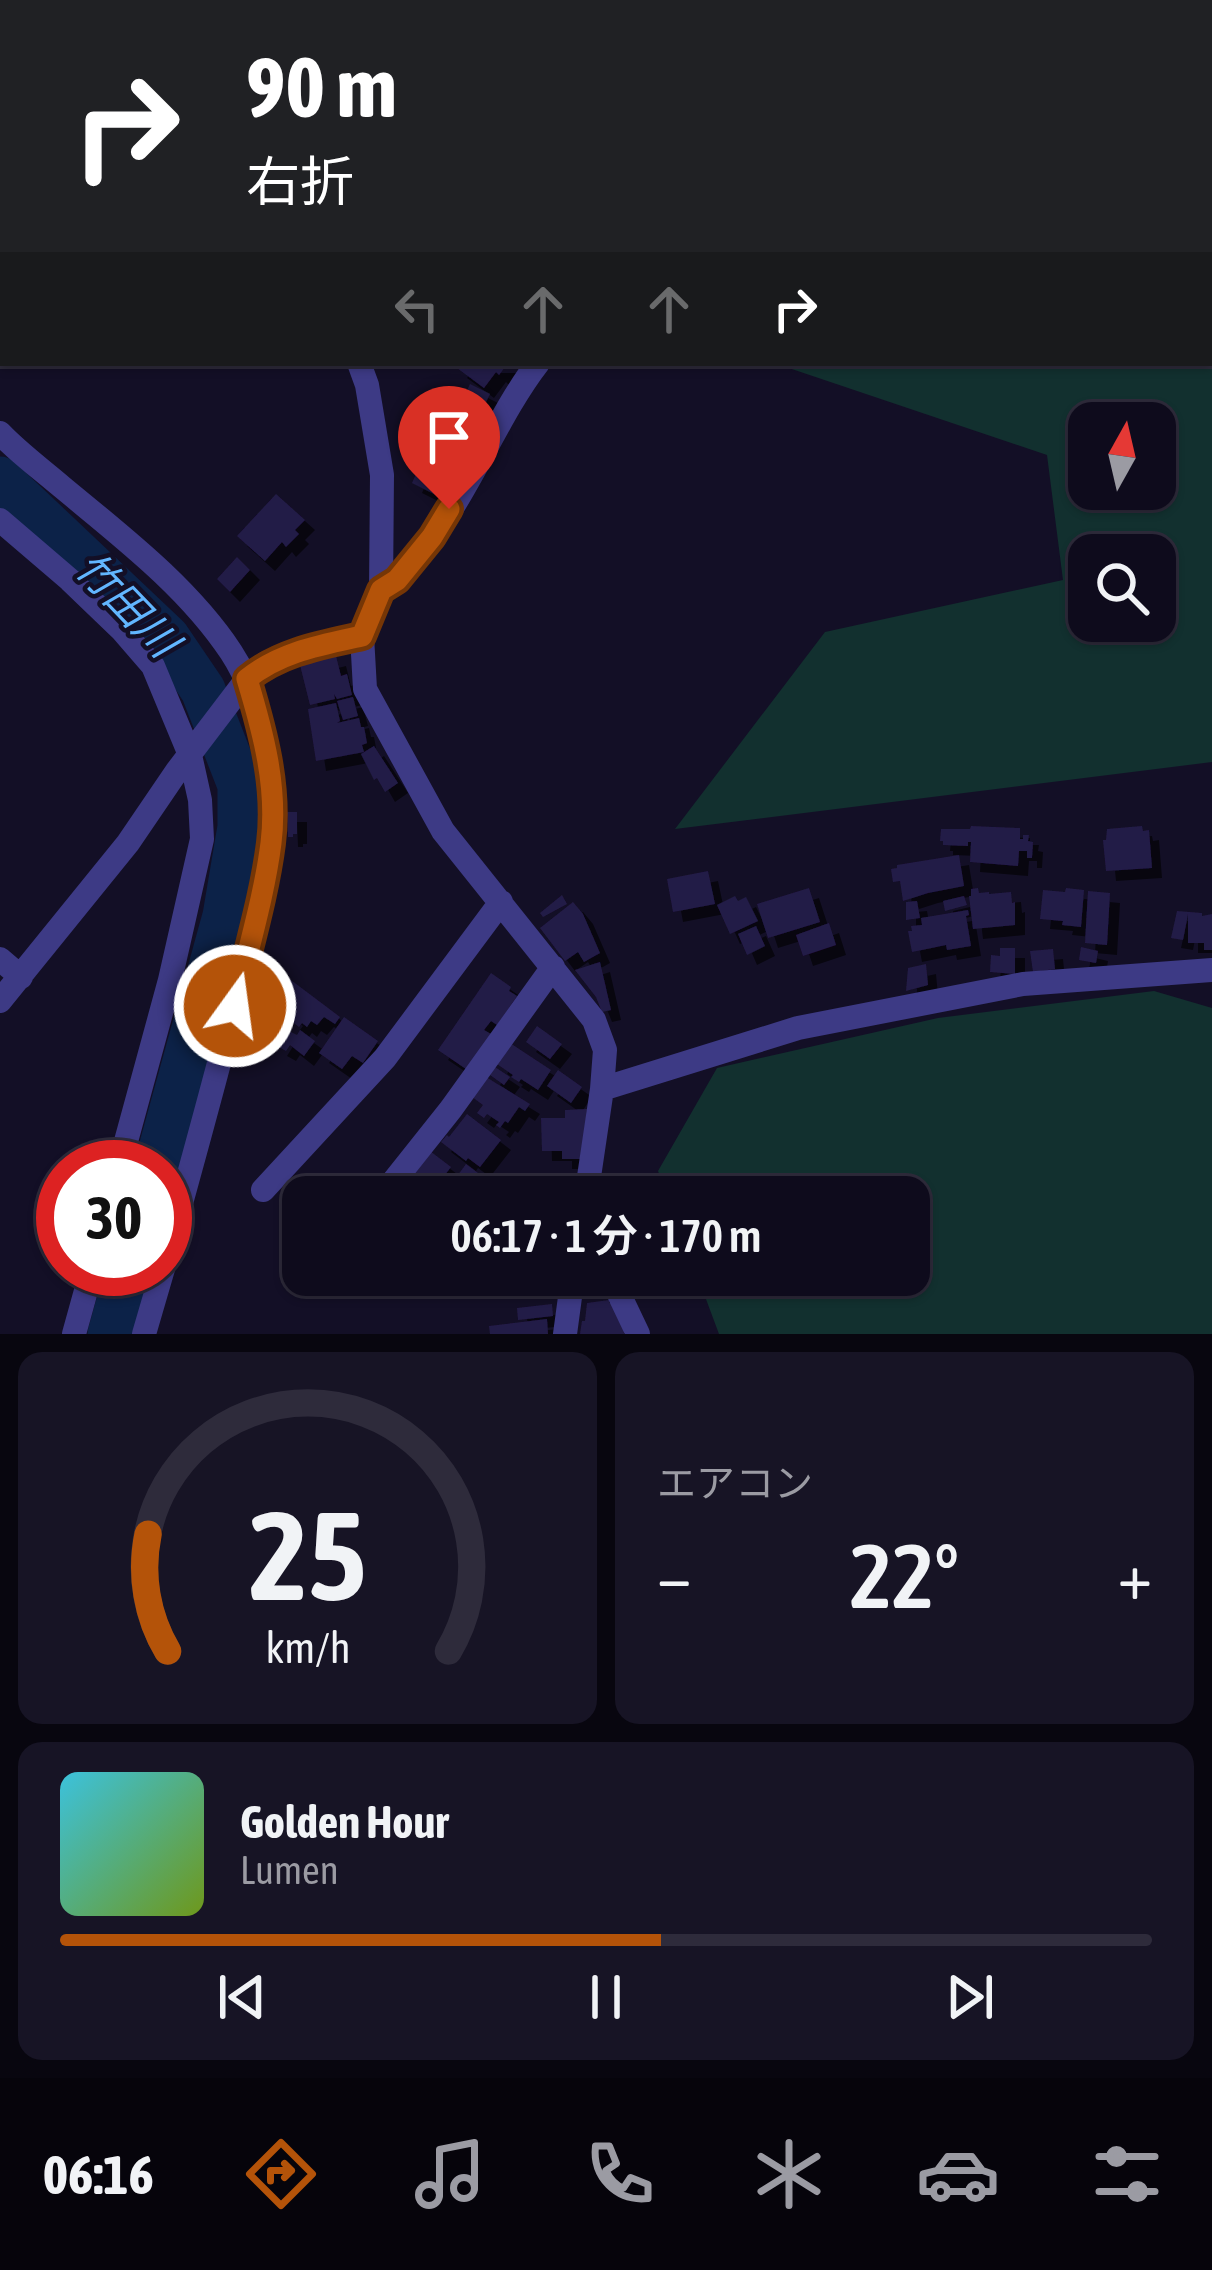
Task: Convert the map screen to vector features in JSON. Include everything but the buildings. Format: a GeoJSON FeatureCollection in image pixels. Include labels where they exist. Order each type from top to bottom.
{"type":"FeatureCollection","features":[{"type":"Feature","properties":{"kind":"street"},"geometry":{"type":"LineString","coordinates":[[360,366],[382,475],[381,590],[362,636],[365,689],[443,831],[594,1020],[605,1050],[589,1176]]}},
{"type":"Feature","properties":{"kind":"street"},"geometry":{"type":"LineString","coordinates":[[381,590],[397,580],[432,537],[536,366]]}},
{"type":"Feature","properties":{"kind":"street"},"geometry":{"type":"LineString","coordinates":[[0,433],[159,572],[230,650],[266,752],[272,838],[226,1042],[192,1164]]}},
{"type":"Feature","properties":{"kind":"street"},"geometry":{"type":"LineString","coordinates":[[0,520],[70,580],[153,667],[193,751],[202,839],[126,1140]]}},
{"type":"Feature","properties":{"kind":"street"},"geometry":{"type":"LineString","coordinates":[[0,1001],[128,843],[243,684],[266,663],[285,655],[362,636]]}},
{"type":"Feature","properties":{"kind":"street"},"geometry":{"type":"LineString","coordinates":[[263,1190],[385,1058],[501,902]]}},
{"type":"Feature","properties":{"kind":"street"},"geometry":{"type":"LineString","coordinates":[[0,959],[21,976]]}},
{"type":"Feature","properties":{"kind":"street"},"geometry":{"type":"LineString","coordinates":[[398,1176],[553,967]]}},
{"type":"Feature","properties":{"kind":"street"},"geometry":{"type":"LineString","coordinates":[[602,1089],[798,1028],[955,997],[1023,984],[1212,970]]}},
{"type":"Feature","properties":{"kind":"street"},"geometry":{"type":"LineString","coordinates":[[74,1334],[85,1296]]}},
{"type":"Feature","properties":{"kind":"street"},"geometry":{"type":"LineString","coordinates":[[144,1334],[155,1296]]}},
{"type":"Feature","properties":{"kind":"street"},"geometry":{"type":"LineString","coordinates":[[566,1334],[571,1296]]}},
{"type":"Feature","properties":{"kind":"street"},"geometry":{"type":"LineString","coordinates":[[620,1296],[638,1334]]}},
{"type":"Feature","properties":{"kind":"green space"},"geometry":{"type":"Polygon","coordinates":[[[783,366],[1212,366],[1212,762],[675,829],[825,632],[1063,580],[1047,455],[783,366]]]}},
{"type":"Feature","properties":{"kind":"green space"},"geometry":{"type":"Polygon","coordinates":[[[1154,991],[1212,1008],[1212,1334],[719,1334],[705,1296],[930,1296],[930,1176],[660,1176],[658,1171],[717,1068],[938,1018],[1154,991]]]}},
{"type":"Feature","properties":{"kind":"waterway","name":"竹田川"},"geometry":{"type":"LineString","coordinates":[[0,479],[167,637],[203,690],[240,785],[240,827],[225,916],[163,1140]]}},
{"type":"Feature","properties":{"kind":"waterway","name":"竹田川"},"geometry":{"type":"LineString","coordinates":[[110,1334],[121,1296]]}},
{"type":"Feature","properties":{"kind":"route"},"geometry":{"type":"LineString","coordinates":[[235,1006],[272,838],[269,772],[247,679],[285,655],[362,636],[381,590],[397,580],[449,509]]}}]}
